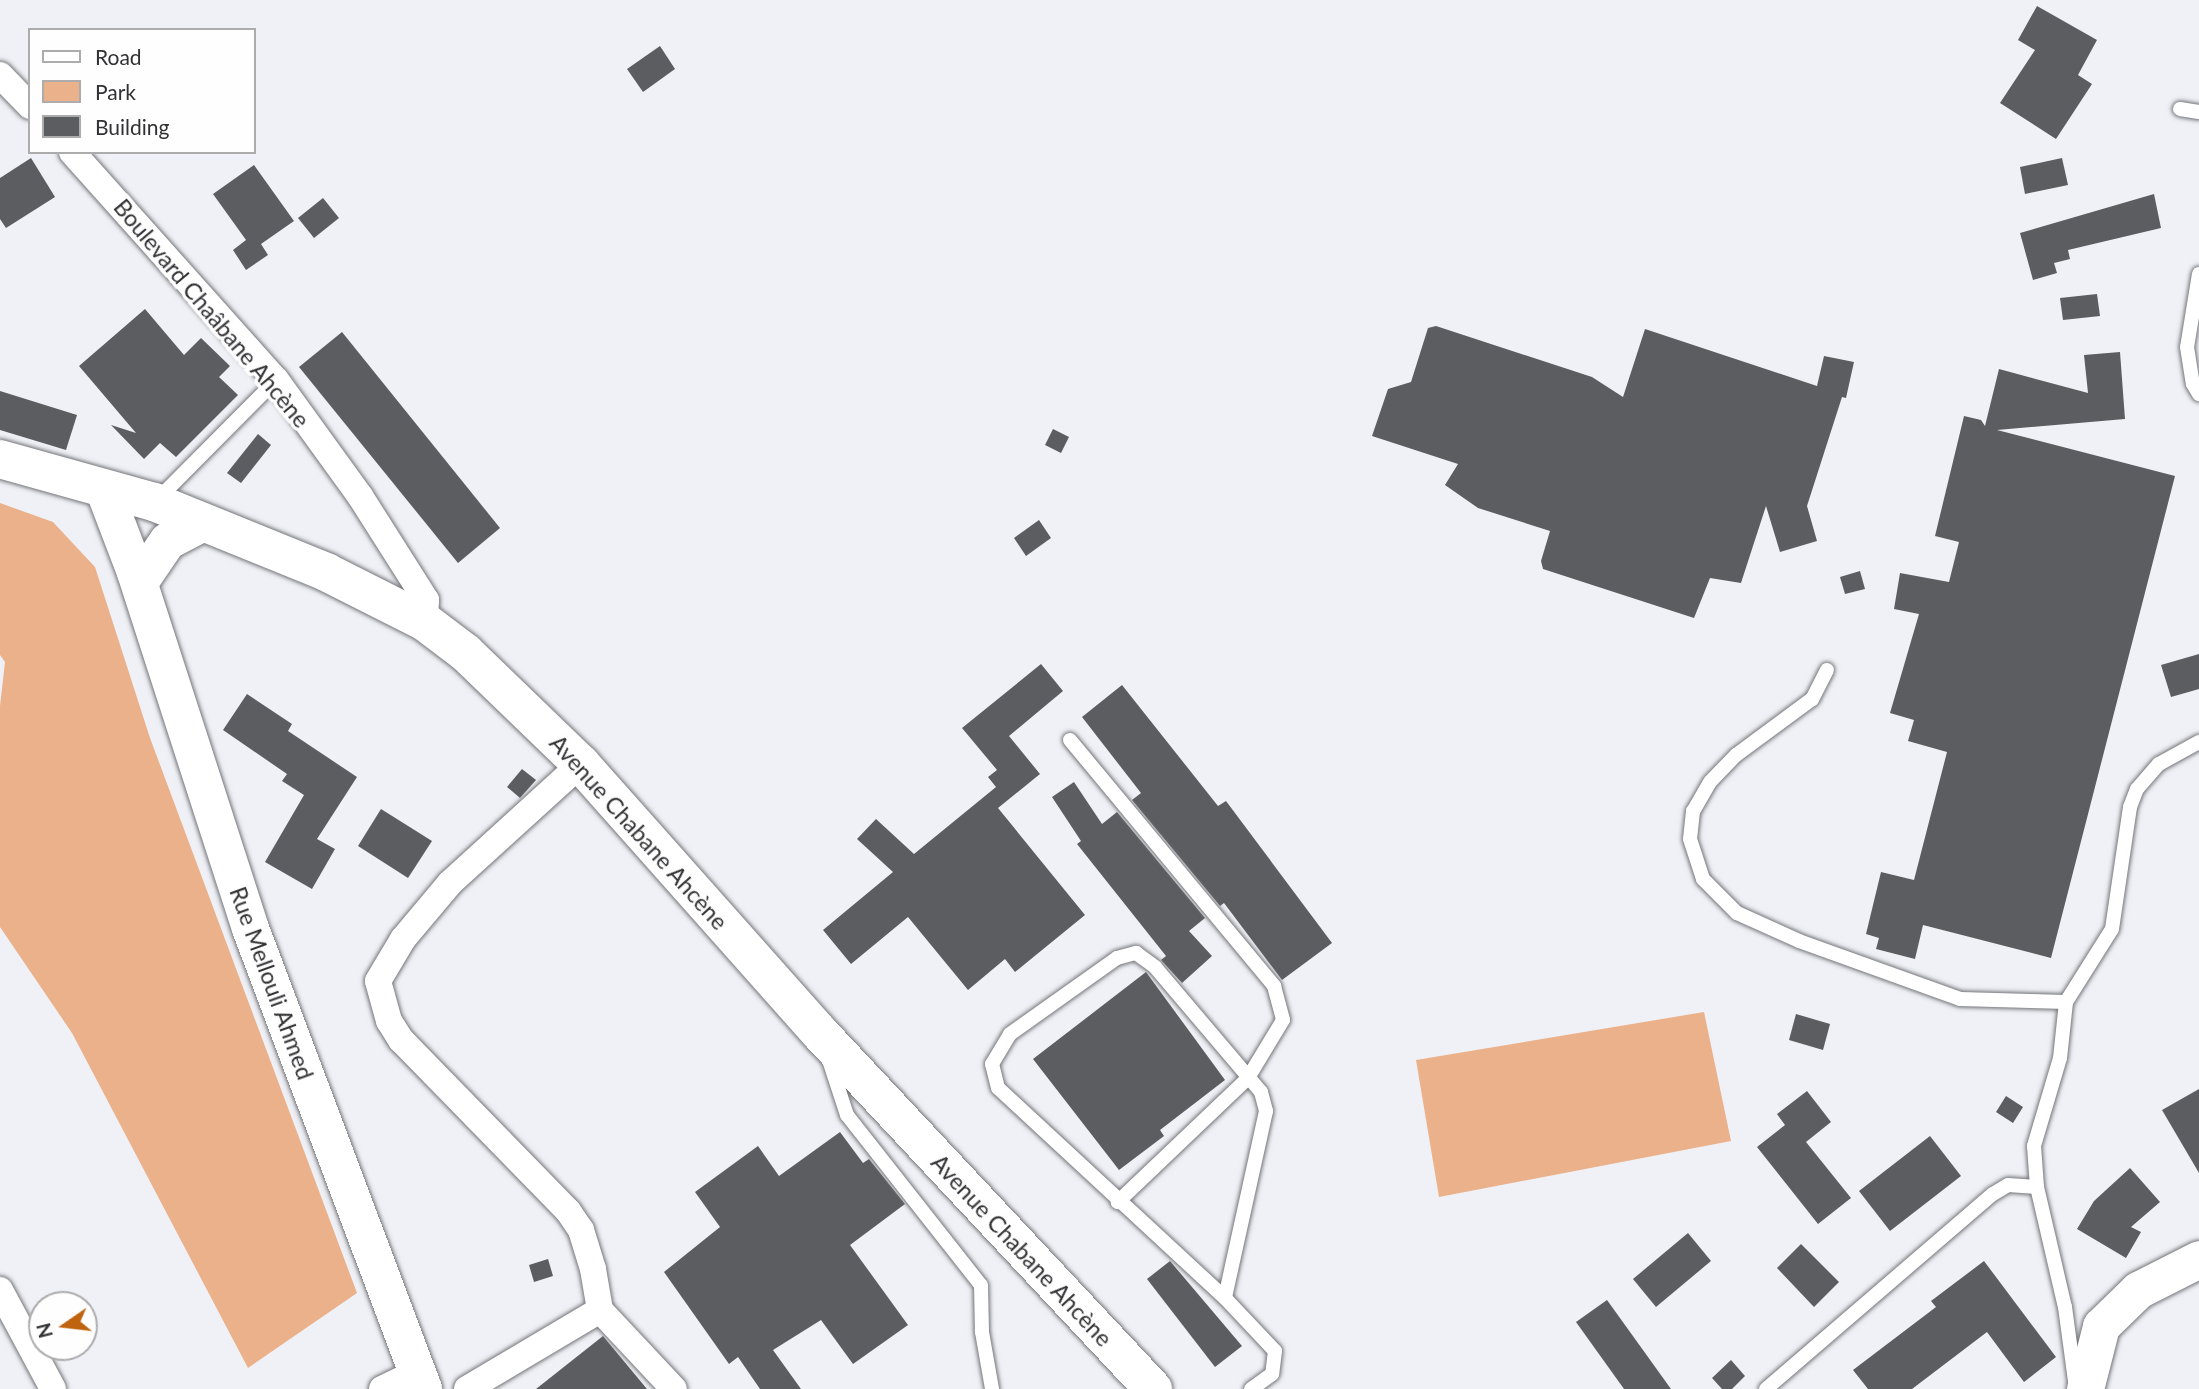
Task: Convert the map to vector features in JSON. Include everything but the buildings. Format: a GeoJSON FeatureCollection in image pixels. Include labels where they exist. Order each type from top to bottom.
{"type":"FeatureCollection","features":[{"type":"Feature","properties":{"kind":"main road","name":"Avenue Chabane Ahcène"},"geometry":{"type":"LineString","coordinates":[[0,458],[154,502],[326,572],[425,622],[466,653],[581,764],[820,1032],[1153,1389]]}},
{"type":"Feature","properties":{"kind":"street"},"geometry":{"type":"LineString","coordinates":[[0,75],[28,104]]}},
{"type":"Feature","properties":{"kind":"street","name":"Boulevard Chaâbane Ahcène"},"geometry":{"type":"LineString","coordinates":[[74,154],[276,380],[360,496],[426,600],[425,622]]}},
{"type":"Feature","properties":{"kind":"street","name":"Rue Mellouli Ahmed"},"geometry":{"type":"LineString","coordinates":[[88,484],[137,577],[250,928],[420,1380]]}},
{"type":"Feature","properties":{"kind":"street"},"geometry":{"type":"LineString","coordinates":[[137,577],[148,512],[154,502]]}},
{"type":"Feature","properties":{"kind":"street"},"geometry":{"type":"LineString","coordinates":[[137,577],[167,541],[203,522]]}},
{"type":"Feature","properties":{"kind":"street"},"geometry":{"type":"LineString","coordinates":[[581,764],[450,883],[403,939],[378,981],[388,1021],[401,1040],[568,1211],[581,1230],[600,1310],[674,1389]]}},
{"type":"Feature","properties":{"kind":"street"},"geometry":{"type":"LineString","coordinates":[[2085,1389],[2101,1326],[2138,1290],[2199,1259]]}},
{"type":"Feature","properties":{"kind":"street"},"geometry":{"type":"LineString","coordinates":[[0,1290],[54,1389]]}},
{"type":"Feature","properties":{"kind":"street"},"geometry":{"type":"LineString","coordinates":[[467,1389],[600,1310]]}},
{"type":"Feature","properties":{"kind":"street"},"geometry":{"type":"LineString","coordinates":[[382,1389],[420,1380]]}},
{"type":"Feature","properties":{"kind":"lane"},"geometry":{"type":"LineString","coordinates":[[2180,109],[2199,112]]}},
{"type":"Feature","properties":{"kind":"lane"},"geometry":{"type":"LineString","coordinates":[[2199,274],[2187,347],[2193,384],[2199,394]]}},
{"type":"Feature","properties":{"kind":"lane"},"geometry":{"type":"LineString","coordinates":[[154,502],[276,380]]}},
{"type":"Feature","properties":{"kind":"lane"},"geometry":{"type":"LineString","coordinates":[[1827,670],[1812,699],[1736,755],[1710,782],[1693,811],[1690,839],[1703,879],[1737,913],[1749,919],[1798,941],[1960,999],[2066,1002]]}},
{"type":"Feature","properties":{"kind":"lane"},"geometry":{"type":"LineString","coordinates":[[1070,740],[1274,986],[1283,1020],[1248,1078],[1118,1202]]}},
{"type":"Feature","properties":{"kind":"lane"},"geometry":{"type":"LineString","coordinates":[[2076,1389],[2066,1307],[2037,1187],[2034,1146],[2060,1058],[2066,1002],[2112,929],[2130,807],[2137,789],[2159,764],[2199,742]]}},
{"type":"Feature","properties":{"kind":"lane"},"geometry":{"type":"LineString","coordinates":[[1225,1298],[1266,1111],[1261,1092],[1154,967],[1136,953],[1117,958],[1010,1034],[992,1064],[998,1088],[1118,1202],[1225,1298],[1275,1350],[1272,1374],[1251,1389]]}},
{"type":"Feature","properties":{"kind":"lane"},"geometry":{"type":"LineString","coordinates":[[820,1032],[847,1115],[981,1285],[982,1332],[992,1389]]}},
{"type":"Feature","properties":{"kind":"lane"},"geometry":{"type":"LineString","coordinates":[[1766,1389],[1993,1194],[2008,1185],[2037,1187]]}},
{"type":"Feature","properties":{"kind":"green space"},"geometry":{"type":"Polygon","coordinates":[[[0,503],[53,522],[95,567],[150,738],[357,1293],[248,1368],[72,1033],[0,927],[0,706],[5,662],[0,655],[0,503]]]}},
{"type":"Feature","properties":{"kind":"green space"},"geometry":{"type":"Polygon","coordinates":[[[1704,1012],[1731,1141],[1439,1197],[1416,1060],[1704,1012]]]}}]}
